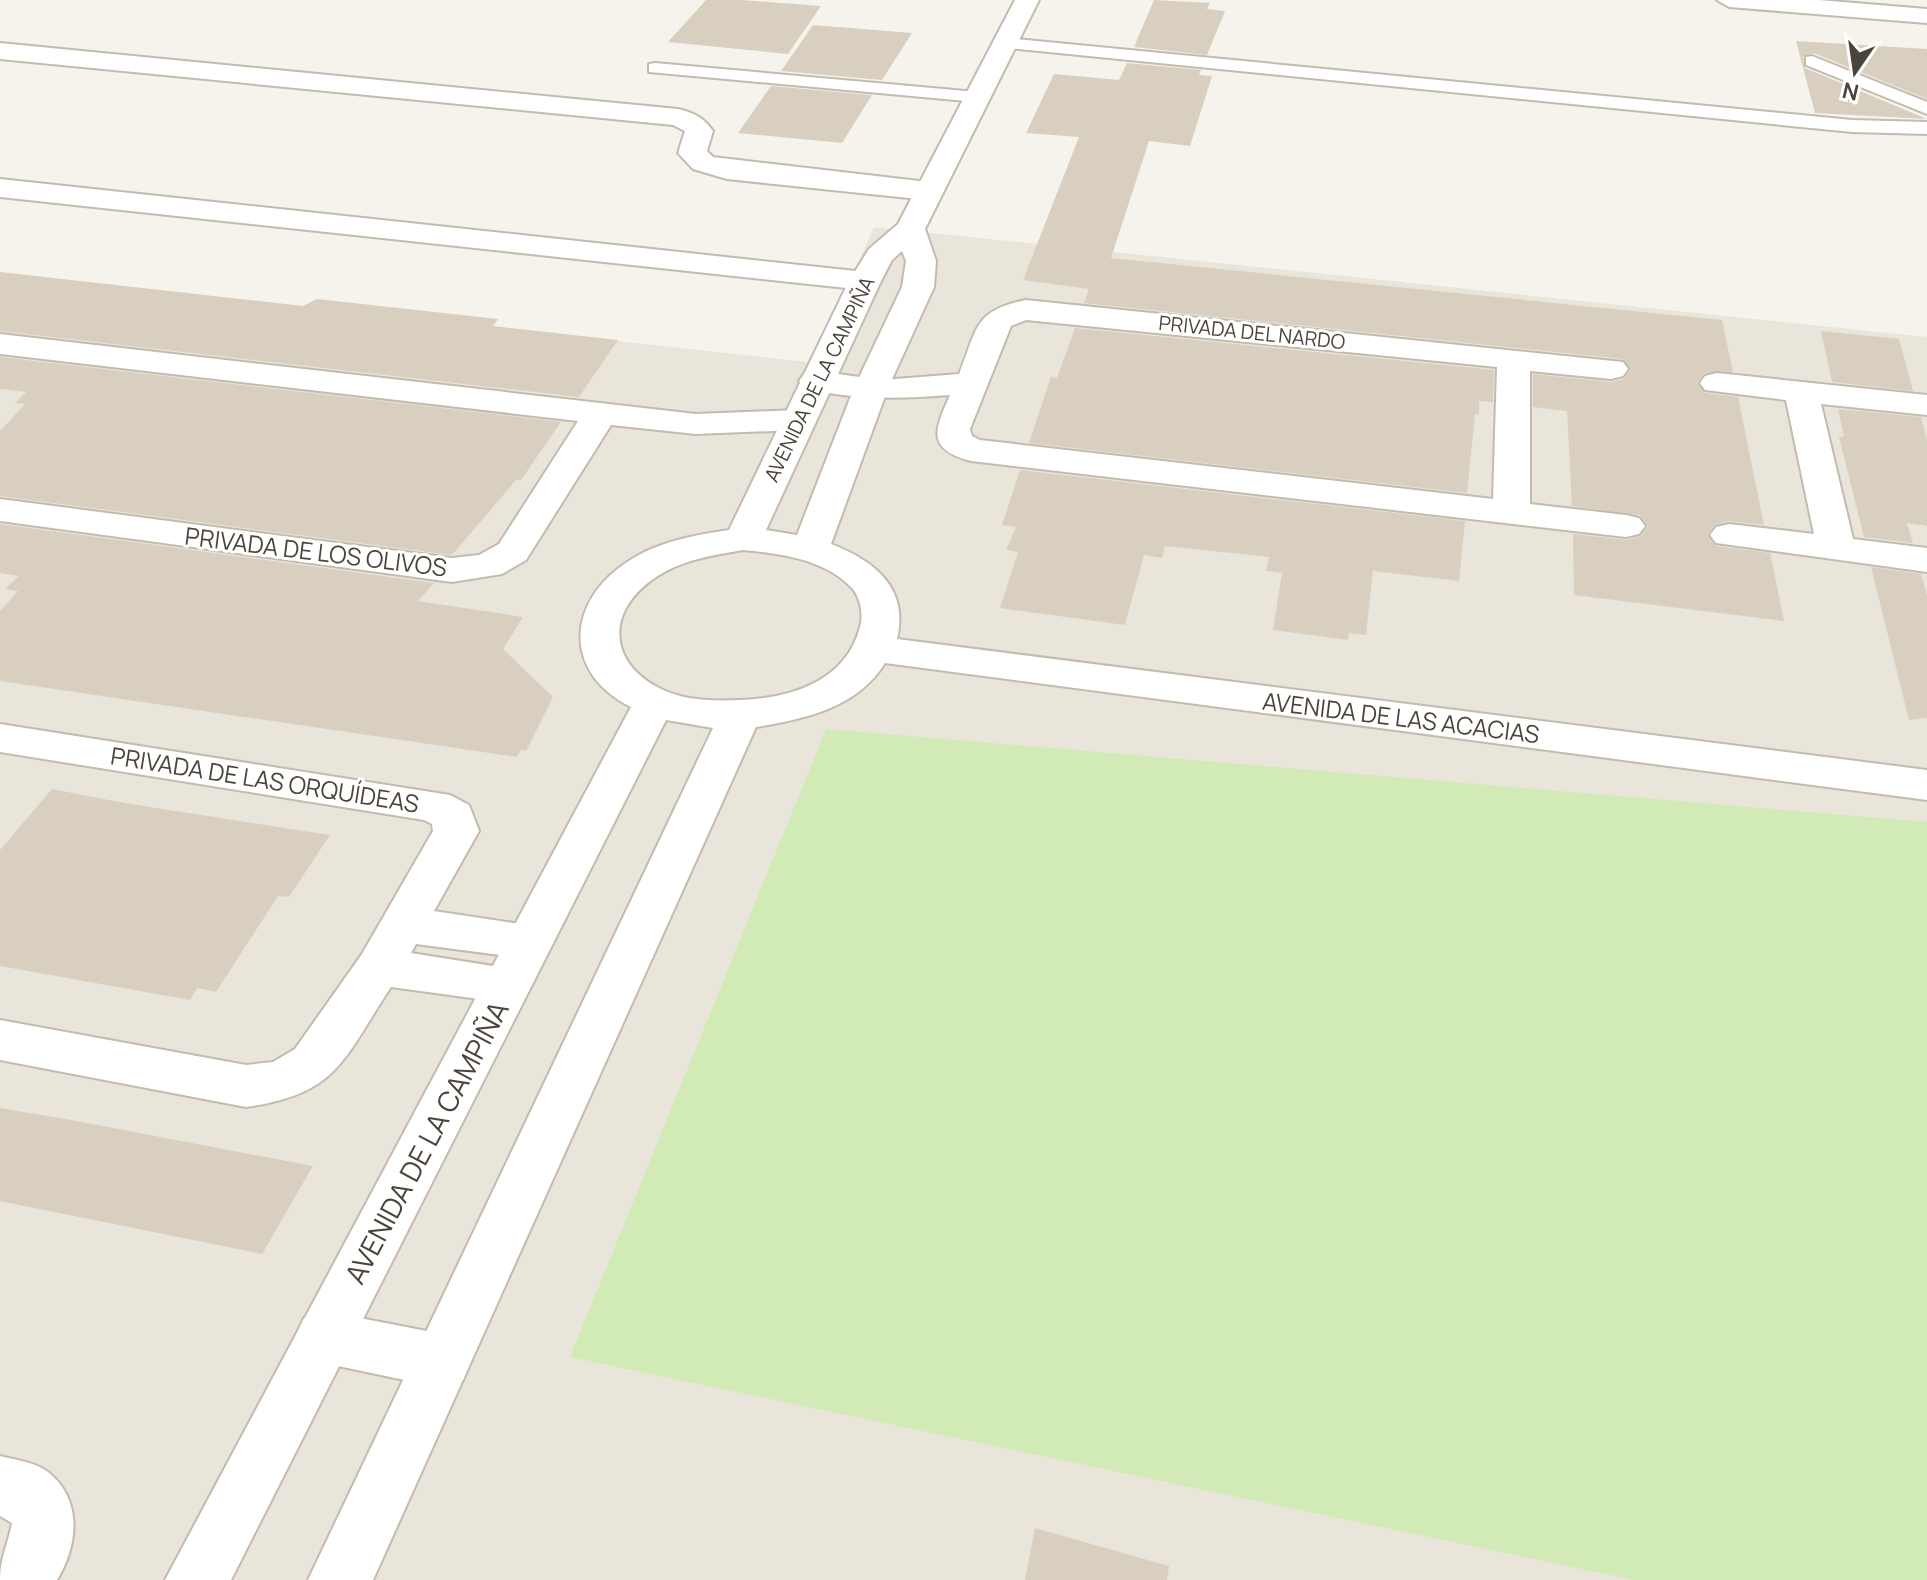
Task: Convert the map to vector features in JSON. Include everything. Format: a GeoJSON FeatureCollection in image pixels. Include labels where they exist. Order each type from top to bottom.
{"type":"FeatureCollection","features":[{"type":"Feature","properties":{"kind":"street","name":"AVENIDA DE LA CAMPIÑA"},"geometry":{"type":"LineString","coordinates":[[743,539],[865,281],[880,255],[910,229],[1027,0]]}},
{"type":"Feature","properties":{"kind":"street"},"geometry":{"type":"LineString","coordinates":[[1729,0],[1927,16]]}},
{"type":"Feature","properties":{"kind":"street"},"geometry":{"type":"LineString","coordinates":[[0,51],[678,117],[693,123],[699,131],[692,153],[703,163],[727,170],[928,191]]}},
{"type":"Feature","properties":{"kind":"street"},"geometry":{"type":"LineString","coordinates":[[0,188],[865,281]]}},
{"type":"Feature","properties":{"kind":"street"},"geometry":{"type":"LineString","coordinates":[[811,547],[918,287],[921,261],[910,229]]}},
{"type":"Feature","properties":{"kind":"street","name":"PRIVADA DEL NARDO"},"geometry":{"type":"LineString","coordinates":[[960,394],[997,322],[1007,314],[1026,310],[1611,369]]}},
{"type":"Feature","properties":{"kind":"street"},"geometry":{"type":"LineString","coordinates":[[846,320],[899,327]]}},
{"type":"Feature","properties":{"kind":"street"},"geometry":{"type":"LineString","coordinates":[[0,344],[696,424],[798,420]]}},
{"type":"Feature","properties":{"kind":"street"},"geometry":{"type":"LineString","coordinates":[[1511,513],[1514,359]]}},
{"type":"Feature","properties":{"kind":"street"},"geometry":{"type":"LineString","coordinates":[[816,381],[876,389],[960,394]]}},
{"type":"Feature","properties":{"kind":"street"},"geometry":{"type":"LineString","coordinates":[[1717,383],[1927,405]]}},
{"type":"Feature","properties":{"kind":"street"},"geometry":{"type":"LineString","coordinates":[[876,389],[918,402],[960,394]]}},
{"type":"Feature","properties":{"kind":"street"},"geometry":{"type":"LineString","coordinates":[[1801,392],[1836,549]]}},
{"type":"Feature","properties":{"kind":"street"},"geometry":{"type":"LineString","coordinates":[[960,394],[953,429],[955,441],[971,450],[1626,526]]}},
{"type":"Feature","properties":{"kind":"street","name":"PRIVADA DE LOS OLIVOS"},"geometry":{"type":"LineString","coordinates":[[0,510],[452,570],[488,566],[513,552],[601,412]]}},
{"type":"Feature","properties":{"kind":"street"},"geometry":{"type":"LineString","coordinates":[[696,424],[783,452]]}},
{"type":"Feature","properties":{"kind":"street"},"geometry":{"type":"LineString","coordinates":[[1729,535],[1927,560]]}},
{"type":"Feature","properties":{"kind":"street"},"geometry":{"type":"LineString","coordinates":[[743,539],[811,547],[847,564],[873,588],[882,618],[875,649],[854,674],[824,695],[784,710],[740,716],[695,714],[654,703],[628,688],[609,669],[599,647],[599,625],[608,603],[625,583],[648,565],[677,552],[743,539]]}},
{"type":"Feature","properties":{"kind":"street","name":"AVENIDA DE LAS ACACIAS"},"geometry":{"type":"LineString","coordinates":[[875,649],[1927,785]]}},
{"type":"Feature","properties":{"kind":"street","name":"AVENIDA DE LA CAMPIÑA"},"geometry":{"type":"LineString","coordinates":[[197,1580],[654,703]]}},
{"type":"Feature","properties":{"kind":"street"},"geometry":{"type":"LineString","coordinates":[[340,1580],[740,716]]}},
{"type":"Feature","properties":{"kind":"street","name":"PRIVADA DE LAS ORQUÍDEAS"},"geometry":{"type":"LineString","coordinates":[[0,738],[434,806],[453,816],[456,831],[379,967],[313,1063],[283,1081],[246,1086],[0,1040]]}},
{"type":"Feature","properties":{"kind":"street"},"geometry":{"type":"LineString","coordinates":[[404,925],[519,963]]}},
{"type":"Feature","properties":{"kind":"street"},"geometry":{"type":"LineString","coordinates":[[379,967],[519,963]]}},
{"type":"Feature","properties":{"kind":"street"},"geometry":{"type":"LineString","coordinates":[[324,1337],[442,1361]]}},
{"type":"Feature","properties":{"kind":"street"},"geometry":{"type":"LineString","coordinates":[[0,1486],[25,1492],[44,1514],[39,1551],[22,1580]]}},
{"type":"Feature","properties":{"kind":"lane"},"geometry":{"type":"LineString","coordinates":[[1005,43],[1852,126],[1927,128]]}},
{"type":"Feature","properties":{"kind":"lane"},"geometry":{"type":"LineString","coordinates":[[1812,61],[1927,109]]}},
{"type":"Feature","properties":{"kind":"lane"},"geometry":{"type":"LineString","coordinates":[[655,68],[977,97]]}},
{"type":"Feature","properties":{"kind":"shaded area"},"geometry":{"type":"Polygon","coordinates":[[[874,227],[1927,337],[1927,1580],[0,1580],[0,273],[807,362],[848,286],[874,227]]]}},
{"type":"Feature","properties":{"kind":"green space"},"geometry":{"type":"Polygon","coordinates":[[[826,729],[1927,822],[1927,1580],[1634,1580],[570,1357],[826,729]]]}},
{"type":"Feature","properties":{"kind":"building"},"geometry":{"type":"Polygon","coordinates":[[[706,0],[821,6],[788,54],[668,42],[706,0]]]}},
{"type":"Feature","properties":{"kind":"building"},"geometry":{"type":"Polygon","coordinates":[[[1154,0],[1210,3],[1207,9],[1225,11],[1207,55],[1134,47],[1154,0]]]}},
{"type":"Feature","properties":{"kind":"building"},"geometry":{"type":"Polygon","coordinates":[[[813,25],[912,33],[882,80],[781,71],[813,25]]]}},
{"type":"Feature","properties":{"kind":"building"},"geometry":{"type":"Polygon","coordinates":[[[1796,41],[1927,49],[1927,99],[1813,53],[1803,57],[1805,68],[1927,119],[1815,113],[1796,41]]]}},
{"type":"Feature","properties":{"kind":"building"},"geometry":{"type":"Polygon","coordinates":[[[1127,63],[1201,70],[1199,75],[1212,76],[1190,146],[1149,141],[1111,258],[1722,320],[1733,372],[1704,373],[1697,383],[1705,393],[1738,397],[1764,525],[1728,521],[1714,525],[1707,535],[1716,546],[1770,553],[1784,621],[1574,595],[1573,534],[1627,540],[1641,536],[1648,526],[1640,515],[1572,506],[1567,411],[1533,407],[1533,374],[1612,382],[1624,379],[1630,371],[1623,359],[1084,303],[1089,289],[1023,280],[1079,137],[1026,133],[1054,74],[1119,80],[1127,63]]]}},
{"type":"Feature","properties":{"kind":"building"},"geometry":{"type":"Polygon","coordinates":[[[771,86],[872,95],[842,143],[738,133],[771,86]]]}},
{"type":"Feature","properties":{"kind":"building"},"geometry":{"type":"Polygon","coordinates":[[[0,272],[303,306],[317,299],[498,319],[493,326],[618,340],[579,397],[0,331],[0,272]]]}},
{"type":"Feature","properties":{"kind":"building"},"geometry":{"type":"Polygon","coordinates":[[[1075,328],[1494,370],[1493,402],[1479,401],[1479,415],[1475,414],[1467,493],[1029,443],[1051,377],[1057,378],[1075,328]]]}},
{"type":"Feature","properties":{"kind":"building"},"geometry":{"type":"Polygon","coordinates":[[[1821,331],[1899,339],[1913,391],[1832,382],[1821,331]]]}},
{"type":"Feature","properties":{"kind":"building"},"geometry":{"type":"Polygon","coordinates":[[[0,357],[561,422],[521,480],[516,480],[452,555],[0,496],[0,431],[25,404],[15,403],[26,392],[0,389],[0,357]]]}},
{"type":"Feature","properties":{"kind":"building"},"geometry":{"type":"Polygon","coordinates":[[[1838,409],[1921,417],[1927,440],[1927,526],[1907,523],[1913,543],[1864,537],[1839,437],[1844,436],[1838,409]]]}},
{"type":"Feature","properties":{"kind":"building"},"geometry":{"type":"Polygon","coordinates":[[[1020,470],[1465,521],[1459,581],[1373,571],[1366,635],[1349,633],[1348,640],[1273,630],[1282,573],[1266,571],[1269,557],[1165,546],[1162,558],[1144,555],[1125,625],[1000,608],[1018,552],[1006,550],[1016,527],[1002,525],[1020,470]]]}},
{"type":"Feature","properties":{"kind":"building"},"geometry":{"type":"Polygon","coordinates":[[[0,524],[434,583],[418,601],[523,617],[503,649],[553,697],[526,751],[521,750],[517,757],[0,681],[0,611],[18,591],[5,589],[19,576],[0,573],[0,524]]]}},
{"type":"Feature","properties":{"kind":"building"},"geometry":{"type":"Polygon","coordinates":[[[1871,567],[1921,574],[1927,595],[1927,718],[1909,720],[1871,567]]]}},
{"type":"Feature","properties":{"kind":"building"},"geometry":{"type":"Polygon","coordinates":[[[52,789],[330,835],[289,897],[278,896],[216,992],[197,988],[190,1000],[0,966],[0,850],[52,789]]]}},
{"type":"Feature","properties":{"kind":"building"},"geometry":{"type":"Polygon","coordinates":[[[0,1108],[313,1166],[262,1254],[0,1201],[0,1108]]]}},
{"type":"Feature","properties":{"kind":"building"},"geometry":{"type":"Polygon","coordinates":[[[1035,1528],[1169,1566],[1167,1580],[1025,1580],[1035,1528]]]}}]}
